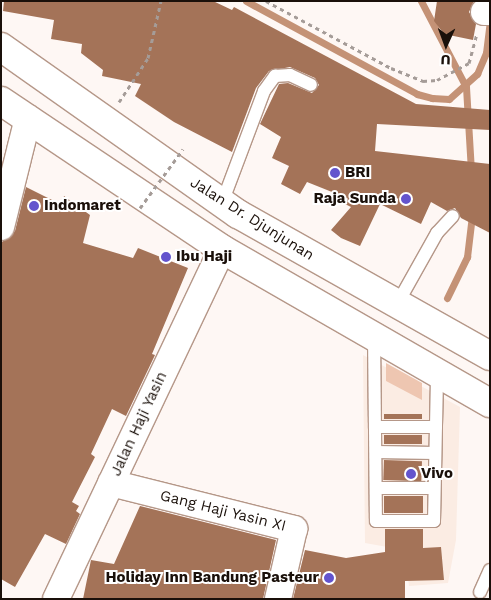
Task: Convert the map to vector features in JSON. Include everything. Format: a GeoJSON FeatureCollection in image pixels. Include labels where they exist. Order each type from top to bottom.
{"type":"FeatureCollection","features":[{"type":"Feature","properties":{"kind":"highway","name":"Jalan Dr. Djunjunan"},"geometry":{"type":"LineString","coordinates":[[1,47],[222,203],[396,306],[490,356]]}},
{"type":"Feature","properties":{"kind":"highway"},"geometry":{"type":"LineString","coordinates":[[1,101],[222,249],[374,334],[437,374],[490,403]]}},
{"type":"Feature","properties":{"kind":"street"},"geometry":{"type":"LineString","coordinates":[[1,227],[28,118]]}},
{"type":"Feature","properties":{"kind":"street","name":"Jalan Haji Yasin"},"geometry":{"type":"LineString","coordinates":[[56,599],[222,249]]}},
{"type":"Feature","properties":{"kind":"street","name":"Gang Haji Yasin XI"},"geometry":{"type":"LineString","coordinates":[[111,484],[294,529],[278,599]]}},
{"type":"Feature","properties":{"kind":"lane"},"geometry":{"type":"LineString","coordinates":[[222,203],[264,91],[275,76],[290,76],[311,85]]}},
{"type":"Feature","properties":{"kind":"lane"},"geometry":{"type":"LineString","coordinates":[[396,306],[437,234],[453,216]]}},
{"type":"Feature","properties":{"kind":"lane"},"geometry":{"type":"LineString","coordinates":[[374,334],[376,521],[434,521],[437,374]]}},
{"type":"Feature","properties":{"kind":"lane"},"geometry":{"type":"LineString","coordinates":[[375,427],[436,427]]}},
{"type":"Feature","properties":{"kind":"lane"},"geometry":{"type":"LineString","coordinates":[[376,452],[435,453]]}},
{"type":"Feature","properties":{"kind":"lane"},"geometry":{"type":"LineString","coordinates":[[376,488],[434,488]]}},
{"type":"Feature","properties":{"kind":"lane"},"geometry":{"type":"LineString","coordinates":[[480,592],[490,570]]}},
{"type":"Feature","properties":{"kind":"path"},"geometry":{"type":"LineString","coordinates":[[106,120],[148,58],[161,1]]}},
{"type":"Feature","properties":{"kind":"path"},"geometry":{"type":"LineString","coordinates":[[266,1],[391,68],[423,81],[451,74],[469,63],[487,12]]}},
{"type":"Feature","properties":{"kind":"path"},"geometry":{"type":"LineString","coordinates":[[140,208],[183,149]]}},
{"type":"Feature","properties":{"kind":"shaded area","name":"Vivo"},"geometry":{"type":"Polygon","coordinates":[[[363,355],[460,407],[456,540],[448,583],[409,586],[404,550],[365,543],[363,355]]]}},
{"type":"Feature","properties":{"kind":"shaded area"},"geometry":{"type":"Polygon","coordinates":[[[386,363],[422,383],[422,400],[386,381],[386,363]]]}},
{"type":"Feature","properties":{"kind":"building"},"geometry":{"type":"Polygon","coordinates":[[[4,1],[213,1],[232,10],[234,7],[416,104],[490,110],[490,130],[377,124],[375,151],[490,164],[490,233],[461,218],[455,208],[447,211],[431,202],[421,224],[380,204],[360,246],[341,238],[331,230],[351,207],[345,204],[347,198],[307,182],[300,194],[281,184],[289,166],[272,158],[281,137],[260,124],[279,84],[288,83],[312,93],[319,85],[315,78],[290,67],[269,71],[256,88],[232,152],[174,122],[135,96],[141,84],[102,76],[103,70],[81,53],[82,44],[51,39],[54,20],[3,11],[4,1]]]}},
{"type":"Feature","properties":{"kind":"building"},"geometry":{"type":"Polygon","coordinates":[[[437,1],[474,1],[469,12],[476,24],[473,40],[444,34],[434,21],[437,1]]]}},
{"type":"Feature","properties":{"kind":"building"},"geometry":{"type":"Polygon","coordinates":[[[26,187],[62,205],[64,196],[90,215],[83,243],[133,258],[138,248],[188,268],[152,354],[155,355],[126,416],[112,409],[91,454],[95,457],[72,502],[79,506],[76,511],[80,514],[66,544],[45,534],[15,587],[1,579],[1,243],[15,231],[26,187]]]}},
{"type":"Feature","properties":{"kind":"building"},"geometry":{"type":"Polygon","coordinates":[[[384,414],[422,414],[422,419],[384,419],[384,414]]]}},
{"type":"Feature","properties":{"kind":"building"},"geometry":{"type":"Polygon","coordinates":[[[384,435],[422,435],[422,444],[384,444],[384,435]]]}},
{"type":"Feature","properties":{"kind":"building"},"geometry":{"type":"Polygon","coordinates":[[[384,460],[422,461],[421,481],[383,480],[384,460]]]}},
{"type":"Feature","properties":{"kind":"building"},"geometry":{"type":"Polygon","coordinates":[[[384,496],[423,496],[423,513],[384,513],[384,496]]]}},
{"type":"Feature","properties":{"kind":"building"},"geometry":{"type":"Polygon","coordinates":[[[140,506],[276,540],[263,599],[83,599],[91,560],[114,564],[140,506]]]}},
{"type":"Feature","properties":{"kind":"building"},"geometry":{"type":"Polygon","coordinates":[[[385,529],[423,529],[423,548],[441,547],[444,580],[405,581],[405,599],[293,599],[305,550],[346,558],[385,552],[385,529]]]}},
{"type":"Feature","properties":{"kind":"waterway"},"geometry":{"type":"LineString","coordinates":[[246,1],[417,94],[432,98],[449,99],[477,74],[486,53],[490,20]]}},
{"type":"Feature","properties":{"kind":"waterway"},"geometry":{"type":"LineString","coordinates":[[421,1],[466,87],[471,170]]}},
{"type":"Feature","properties":{"kind":"waterway"},"geometry":{"type":"LineString","coordinates":[[447,298],[467,257],[472,215]]}},
{"type":"Feature","properties":{"kind":"place","name":"BRI"},"geometry":{"type":"Point","coordinates":[335,173]}},
{"type":"Feature","properties":{"kind":"place","name":"Raja Sunda"},"geometry":{"type":"Point","coordinates":[406,199]}},
{"type":"Feature","properties":{"kind":"place","name":"Indomaret"},"geometry":{"type":"Point","coordinates":[34,206]}},
{"type":"Feature","properties":{"kind":"place","name":"Ibu Haji"},"geometry":{"type":"Point","coordinates":[166,257]}},
{"type":"Feature","properties":{"kind":"place","name":"Vivo"},"geometry":{"type":"Point","coordinates":[411,474]}},
{"type":"Feature","properties":{"kind":"place","name":"Holiday Inn Bandung Pasteur"},"geometry":{"type":"Point","coordinates":[329,578]}}]}
